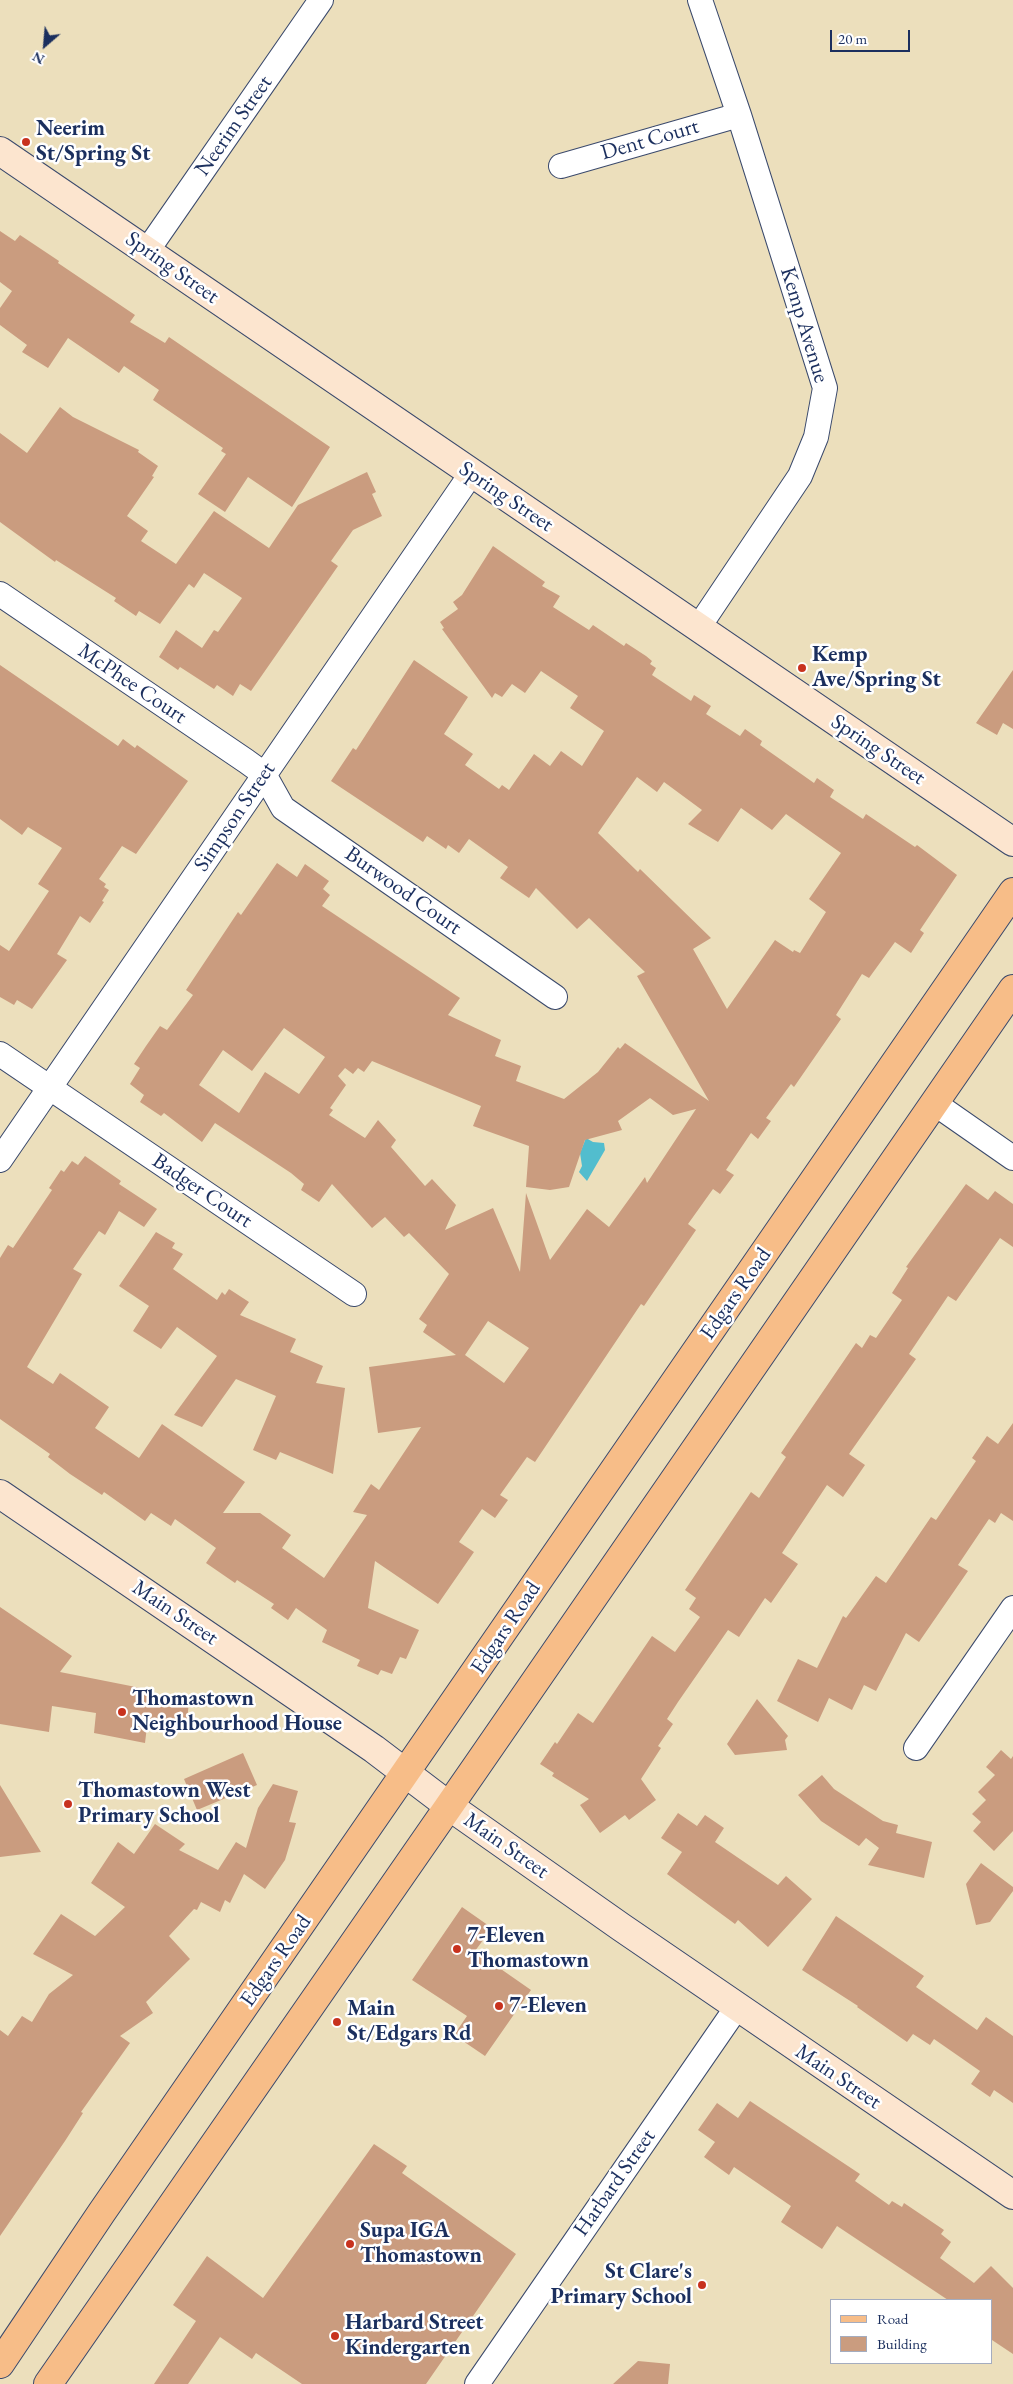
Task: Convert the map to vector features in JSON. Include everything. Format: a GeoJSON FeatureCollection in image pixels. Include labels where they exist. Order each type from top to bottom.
{"type":"FeatureCollection","features":[{"type":"Feature","properties":{"kind":"main road","name":"Edgars Road"},"geometry":{"type":"LineString","coordinates":[[0,2364],[1013,892]]}},
{"type":"Feature","properties":{"kind":"main road"},"geometry":{"type":"LineString","coordinates":[[48,2384],[1013,989]]}},
{"type":"Feature","properties":{"kind":"street","name":"Neerim Street"},"geometry":{"type":"LineString","coordinates":[[147,251],[321,0]]}},
{"type":"Feature","properties":{"kind":"street","name":"Kemp Avenue"},"geometry":{"type":"LineString","coordinates":[[698,628],[800,476],[816,437],[825,388],[739,115],[700,0]]}},
{"type":"Feature","properties":{"kind":"street","name":"Dent Court"},"geometry":{"type":"LineString","coordinates":[[561,166],[739,115]]}},
{"type":"Feature","properties":{"kind":"street","name":"Spring Street"},"geometry":{"type":"LineString","coordinates":[[0,151],[1013,842]]}},
{"type":"Feature","properties":{"kind":"street","name":"Simpson Street"},"geometry":{"type":"LineString","coordinates":[[0,1160],[471,474]]}},
{"type":"Feature","properties":{"kind":"street","name":"McPhee Court"},"geometry":{"type":"LineString","coordinates":[[0,594],[264,774]]}},
{"type":"Feature","properties":{"kind":"street","name":"Burwood Court"},"geometry":{"type":"LineString","coordinates":[[264,774],[283,808],[555,997]]}},
{"type":"Feature","properties":{"kind":"street","name":"Badger Court"},"geometry":{"type":"LineString","coordinates":[[0,1054],[354,1294]]}},
{"type":"Feature","properties":{"kind":"street"},"geometry":{"type":"LineString","coordinates":[[934,1103],[1013,1158]]}},
{"type":"Feature","properties":{"kind":"street","name":"Main Street"},"geometry":{"type":"LineString","coordinates":[[0,1494],[374,1749],[449,1806],[737,2007],[1013,2195]]}},
{"type":"Feature","properties":{"kind":"street"},"geometry":{"type":"LineString","coordinates":[[916,1748],[1013,1608]]}},
{"type":"Feature","properties":{"kind":"street","name":"Harbard Street"},"geometry":{"type":"LineString","coordinates":[[477,2384],[737,2007]]}},
{"type":"Feature","properties":{"kind":"water"},"geometry":{"type":"Polygon","coordinates":[[[586,1138],[593,1142],[604,1143],[605,1150],[587,1181],[579,1172],[582,1166],[580,1153],[586,1138]]]}},
{"type":"Feature","properties":{"kind":"building"},"geometry":{"type":"Polygon","coordinates":[[[0,231],[15,241],[20,235],[135,315],[130,322],[165,343],[169,337],[330,447],[292,507],[248,477],[225,512],[198,494],[226,454],[221,451],[223,448],[153,400],[159,390],[124,366],[119,373],[68,338],[48,368],[22,352],[27,345],[0,325],[0,308],[12,291],[0,282],[0,231]]]}},
{"type":"Feature","properties":{"kind":"building"},"geometry":{"type":"Polygon","coordinates":[[[60,407],[73,417],[139,450],[138,452],[158,466],[152,476],[154,477],[127,516],[148,531],[141,541],[176,564],[214,511],[269,548],[298,505],[367,472],[376,492],[372,494],[382,516],[353,530],[331,561],[338,566],[251,691],[240,684],[233,696],[217,685],[214,689],[180,667],[178,670],[159,657],[176,630],[202,648],[214,630],[218,632],[242,598],[204,573],[194,588],[189,584],[160,624],[139,611],[136,616],[114,601],[116,598],[56,560],[55,562],[0,522],[0,433],[27,453],[60,407]]]}},
{"type":"Feature","properties":{"kind":"building"},"geometry":{"type":"Polygon","coordinates":[[[493,546],[545,582],[542,586],[560,596],[553,607],[589,630],[593,625],[624,646],[626,643],[646,656],[652,661],[650,664],[656,668],[652,675],[691,701],[694,695],[711,706],[706,714],[740,736],[745,729],[762,741],[760,745],[814,783],[817,778],[834,790],[830,797],[863,819],[866,814],[915,847],[917,845],[957,875],[920,930],[924,933],[911,953],[895,942],[869,978],[862,974],[836,1015],[841,1019],[794,1087],[791,1084],[766,1118],[771,1121],[758,1139],[751,1133],[726,1170],[734,1175],[720,1194],[713,1189],[688,1224],[696,1230],[644,1306],[641,1304],[535,1462],[527,1457],[500,1495],[508,1500],[495,1518],[482,1509],[459,1542],[474,1552],[438,1604],[375,1561],[368,1608],[419,1630],[406,1659],[400,1657],[392,1674],[381,1670],[378,1675],[357,1666],[360,1660],[322,1642],[327,1630],[296,1608],[288,1620],[271,1608],[274,1604],[237,1580],[235,1583],[206,1563],[216,1548],[175,1519],[171,1526],[151,1513],[145,1521],[104,1492],[102,1495],[70,1474],[48,1457],[50,1454],[0,1419],[0,1258],[8,1245],[13,1248],[52,1190],[49,1188],[61,1170],[64,1172],[72,1161],[78,1165],[85,1156],[121,1181],[119,1184],[157,1209],[144,1227],[119,1211],[105,1235],[99,1231],[73,1269],[82,1274],[27,1367],[53,1384],[60,1373],[109,1407],[95,1428],[139,1458],[162,1424],[245,1482],[223,1513],[260,1513],[291,1535],[282,1548],[324,1578],[367,1515],[353,1512],[371,1484],[379,1490],[421,1427],[378,1433],[369,1367],[456,1355],[423,1332],[427,1325],[419,1319],[449,1274],[409,1233],[404,1237],[385,1217],[372,1228],[332,1184],[319,1202],[301,1190],[304,1184],[291,1173],[215,1123],[202,1142],[164,1113],[161,1116],[140,1102],[144,1095],[130,1084],[140,1068],[134,1064],[160,1026],[167,1030],[193,995],[186,990],[238,912],[241,915],[277,863],[297,877],[305,864],[329,881],[323,889],[330,895],[322,906],[460,998],[448,1015],[501,1040],[495,1056],[521,1066],[516,1081],[564,1099],[598,1072],[618,1047],[620,1049],[625,1043],[709,1101],[637,976],[645,972],[589,918],[577,929],[536,888],[529,898],[500,878],[508,867],[469,839],[459,853],[448,845],[446,849],[427,836],[423,842],[331,781],[353,748],[356,750],[414,660],[468,697],[444,734],[473,754],[465,765],[499,789],[502,785],[509,790],[534,754],[550,766],[561,751],[582,766],[604,731],[570,708],[578,696],[541,671],[525,693],[512,684],[502,697],[495,693],[492,698],[442,629],[444,628],[440,622],[458,609],[453,602],[462,595],[493,546]],[[637,777],[598,833],[638,872],[640,869],[711,938],[693,949],[727,1009],[775,940],[793,952],[794,950],[800,953],[826,912],[809,899],[841,853],[786,814],[772,830],[741,808],[718,842],[688,824],[702,810],[664,782],[657,792],[637,777]],[[284,1028],[252,1071],[223,1050],[199,1085],[239,1113],[265,1072],[299,1094],[325,1057],[284,1028]],[[372,1061],[364,1072],[358,1068],[353,1074],[345,1068],[338,1076],[346,1085],[330,1108],[333,1110],[329,1115],[365,1138],[378,1120],[396,1140],[391,1147],[425,1186],[432,1179],[456,1205],[445,1230],[493,1208],[520,1272],[526,1193],[550,1260],[587,1209],[609,1227],[645,1177],[647,1183],[696,1109],[673,1115],[650,1098],[618,1121],[622,1130],[585,1140],[569,1187],[550,1190],[526,1187],[529,1146],[473,1126],[481,1106],[372,1061]],[[488,1321],[465,1355],[504,1383],[529,1348],[488,1321]]]}},
{"type":"Feature","properties":{"kind":"building"},"geometry":{"type":"Polygon","coordinates":[[[0,665],[118,746],[123,739],[135,748],[137,745],[188,781],[136,854],[122,846],[99,879],[106,884],[104,887],[109,890],[102,901],[104,902],[90,923],[80,916],[57,954],[67,960],[32,1009],[17,1000],[14,1005],[0,997],[0,945],[9,951],[49,891],[38,884],[62,848],[28,827],[22,835],[0,819],[0,665]]]}},
{"type":"Feature","properties":{"kind":"building"},"geometry":{"type":"Polygon","coordinates":[[[1013,670],[1013,729],[1003,723],[997,735],[976,723],[1013,670]]]}},
{"type":"Feature","properties":{"kind":"building"},"geometry":{"type":"Polygon","coordinates":[[[966,1184],[988,1200],[995,1191],[1013,1204],[1013,1247],[1000,1238],[956,1301],[948,1296],[909,1354],[916,1359],[849,1454],[865,1465],[843,1497],[827,1485],[782,1553],[798,1564],[771,1603],[765,1598],[739,1637],[728,1630],[667,1719],[673,1724],[658,1746],[661,1748],[641,1779],[656,1800],[629,1820],[625,1815],[600,1833],[580,1805],[589,1799],[552,1776],[554,1773],[540,1764],[555,1742],[557,1744],[578,1713],[593,1723],[652,1636],[675,1652],[700,1617],[689,1609],[696,1598],[685,1590],[751,1492],[759,1498],[786,1457],[781,1453],[856,1343],[862,1348],[870,1335],[876,1338],[902,1300],[892,1293],[908,1268],[906,1267],[966,1184]]]}},
{"type":"Feature","properties":{"kind":"building"},"geometry":{"type":"Polygon","coordinates":[[[156,1232],[175,1243],[172,1248],[183,1254],[173,1269],[217,1300],[222,1292],[225,1295],[229,1289],[249,1302],[240,1315],[296,1339],[290,1352],[323,1366],[316,1383],[345,1388],[333,1474],[280,1452],[276,1460],[253,1450],[276,1396],[236,1379],[202,1427],[174,1415],[217,1356],[177,1327],[161,1349],[133,1331],[149,1306],[119,1286],[156,1232]]]}},
{"type":"Feature","properties":{"kind":"building"},"geometry":{"type":"Polygon","coordinates":[[[1013,1423],[1013,1521],[1001,1513],[995,1523],[989,1519],[958,1565],[968,1571],[919,1642],[906,1633],[876,1691],[864,1685],[852,1710],[829,1698],[818,1722],[777,1701],[798,1659],[817,1668],[843,1616],[846,1618],[876,1576],[886,1583],[931,1517],[936,1520],[976,1461],[972,1458],[987,1436],[998,1444],[1013,1423]]]}},
{"type":"Feature","properties":{"kind":"building"},"geometry":{"type":"Polygon","coordinates":[[[0,1607],[72,1656],[60,1672],[151,1690],[150,1696],[189,1703],[186,1727],[148,1718],[145,1743],[94,1733],[96,1713],[52,1706],[49,1732],[0,1724],[0,1607]]]}},
{"type":"Feature","properties":{"kind":"building"},"geometry":{"type":"Polygon","coordinates":[[[757,1699],[788,1736],[785,1740],[787,1750],[735,1755],[727,1744],[757,1699]]]}},
{"type":"Feature","properties":{"kind":"building"},"geometry":{"type":"Polygon","coordinates":[[[1001,1750],[1011,1759],[1013,1756],[1013,1831],[994,1851],[973,1831],[981,1822],[972,1814],[986,1800],[978,1792],[995,1775],[986,1767],[1001,1750]]]}},
{"type":"Feature","properties":{"kind":"building"},"geometry":{"type":"Polygon","coordinates":[[[243,1753],[257,1785],[197,1810],[184,1779],[243,1753]]]}},
{"type":"Feature","properties":{"kind":"building"},"geometry":{"type":"Polygon","coordinates":[[[822,1775],[834,1789],[883,1821],[898,1825],[896,1833],[932,1842],[924,1878],[868,1865],[879,1848],[866,1838],[859,1846],[821,1821],[798,1795],[822,1775]]]}},
{"type":"Feature","properties":{"kind":"building"},"geometry":{"type":"Polygon","coordinates":[[[273,1784],[298,1791],[289,1822],[296,1823],[285,1860],[265,1889],[244,1874],[230,1903],[225,1900],[220,1912],[201,1902],[197,1910],[194,1909],[169,1936],[190,1959],[146,2002],[153,2013],[120,2036],[130,2043],[81,2112],[83,2113],[65,2141],[0,2236],[0,2030],[8,2036],[22,2016],[32,2022],[49,1994],[73,1975],[33,1954],[61,1914],[95,1936],[125,1907],[91,1883],[118,1842],[134,1854],[155,1824],[185,1844],[179,1850],[218,1870],[236,1842],[246,1848],[258,1808],[273,1784]]]}},
{"type":"Feature","properties":{"kind":"building"},"geometry":{"type":"Polygon","coordinates":[[[0,1785],[41,1852],[0,1857],[0,1785]]]}},
{"type":"Feature","properties":{"kind":"building"},"geometry":{"type":"Polygon","coordinates":[[[678,1813],[697,1826],[705,1815],[724,1828],[715,1842],[778,1885],[786,1876],[812,1899],[768,1947],[738,1920],[735,1924],[667,1874],[682,1852],[661,1838],[678,1813]]]}},
{"type":"Feature","properties":{"kind":"building"},"geometry":{"type":"Polygon","coordinates":[[[981,1863],[1013,1887],[1013,1891],[990,1922],[976,1925],[966,1884],[981,1863]]]}},
{"type":"Feature","properties":{"kind":"building"},"geometry":{"type":"Polygon","coordinates":[[[462,1907],[492,1928],[475,1951],[531,1990],[485,2056],[454,2035],[467,2016],[412,1980],[462,1907]]]}},
{"type":"Feature","properties":{"kind":"building"},"geometry":{"type":"Polygon","coordinates":[[[836,1916],[924,1976],[916,1987],[977,2030],[986,2017],[1013,2036],[1013,2103],[994,2090],[990,2097],[971,2084],[980,2071],[934,2039],[930,2045],[913,2034],[907,2042],[858,2006],[802,1970],[836,1916]]]}},
{"type":"Feature","properties":{"kind":"building"},"geometry":{"type":"Polygon","coordinates":[[[750,2101],[860,2174],[855,2181],[889,2205],[892,2201],[902,2207],[904,2203],[944,2230],[941,2234],[951,2242],[940,2258],[974,2283],[991,2266],[1013,2288],[1013,2354],[993,2341],[993,2299],[946,2299],[837,2226],[822,2249],[781,2222],[791,2206],[734,2167],[729,2175],[704,2157],[715,2142],[698,2130],[717,2103],[738,2118],[750,2101]]]}},
{"type":"Feature","properties":{"kind":"building"},"geometry":{"type":"Polygon","coordinates":[[[374,2144],[407,2166],[402,2173],[516,2254],[426,2384],[302,2384],[256,2353],[252,2359],[220,2337],[188,2384],[154,2384],[196,2321],[173,2305],[207,2256],[263,2298],[374,2144]]]}},
{"type":"Feature","properties":{"kind":"building"},"geometry":{"type":"Polygon","coordinates":[[[638,2361],[670,2364],[668,2384],[613,2384],[638,2361]]]}},
{"type":"Feature","properties":{"kind":"place","name":"Neerim St/Spring St"},"geometry":{"type":"Point","coordinates":[26,142]}},
{"type":"Feature","properties":{"kind":"place","name":"Kemp Ave/Spring St"},"geometry":{"type":"Point","coordinates":[802,668]}},
{"type":"Feature","properties":{"kind":"place","name":"Thomastown Neighbourhood House"},"geometry":{"type":"Point","coordinates":[122,1712]}},
{"type":"Feature","properties":{"kind":"place","name":"Thomastown West Primary School"},"geometry":{"type":"Point","coordinates":[68,1804]}},
{"type":"Feature","properties":{"kind":"place","name":"7-Eleven Thomastown"},"geometry":{"type":"Point","coordinates":[457,1949]}},
{"type":"Feature","properties":{"kind":"place","name":"7-Eleven"},"geometry":{"type":"Point","coordinates":[499,2006]}},
{"type":"Feature","properties":{"kind":"place","name":"Main St/Edgars Rd"},"geometry":{"type":"Point","coordinates":[337,2022]}},
{"type":"Feature","properties":{"kind":"place","name":"Supa IGA Thomastown"},"geometry":{"type":"Point","coordinates":[350,2244]}},
{"type":"Feature","properties":{"kind":"place","name":"St Clare's Primary School"},"geometry":{"type":"Point","coordinates":[702,2285]}},
{"type":"Feature","properties":{"kind":"place","name":"Harbard Street Kindergarten"},"geometry":{"type":"Point","coordinates":[335,2336]}}]}
